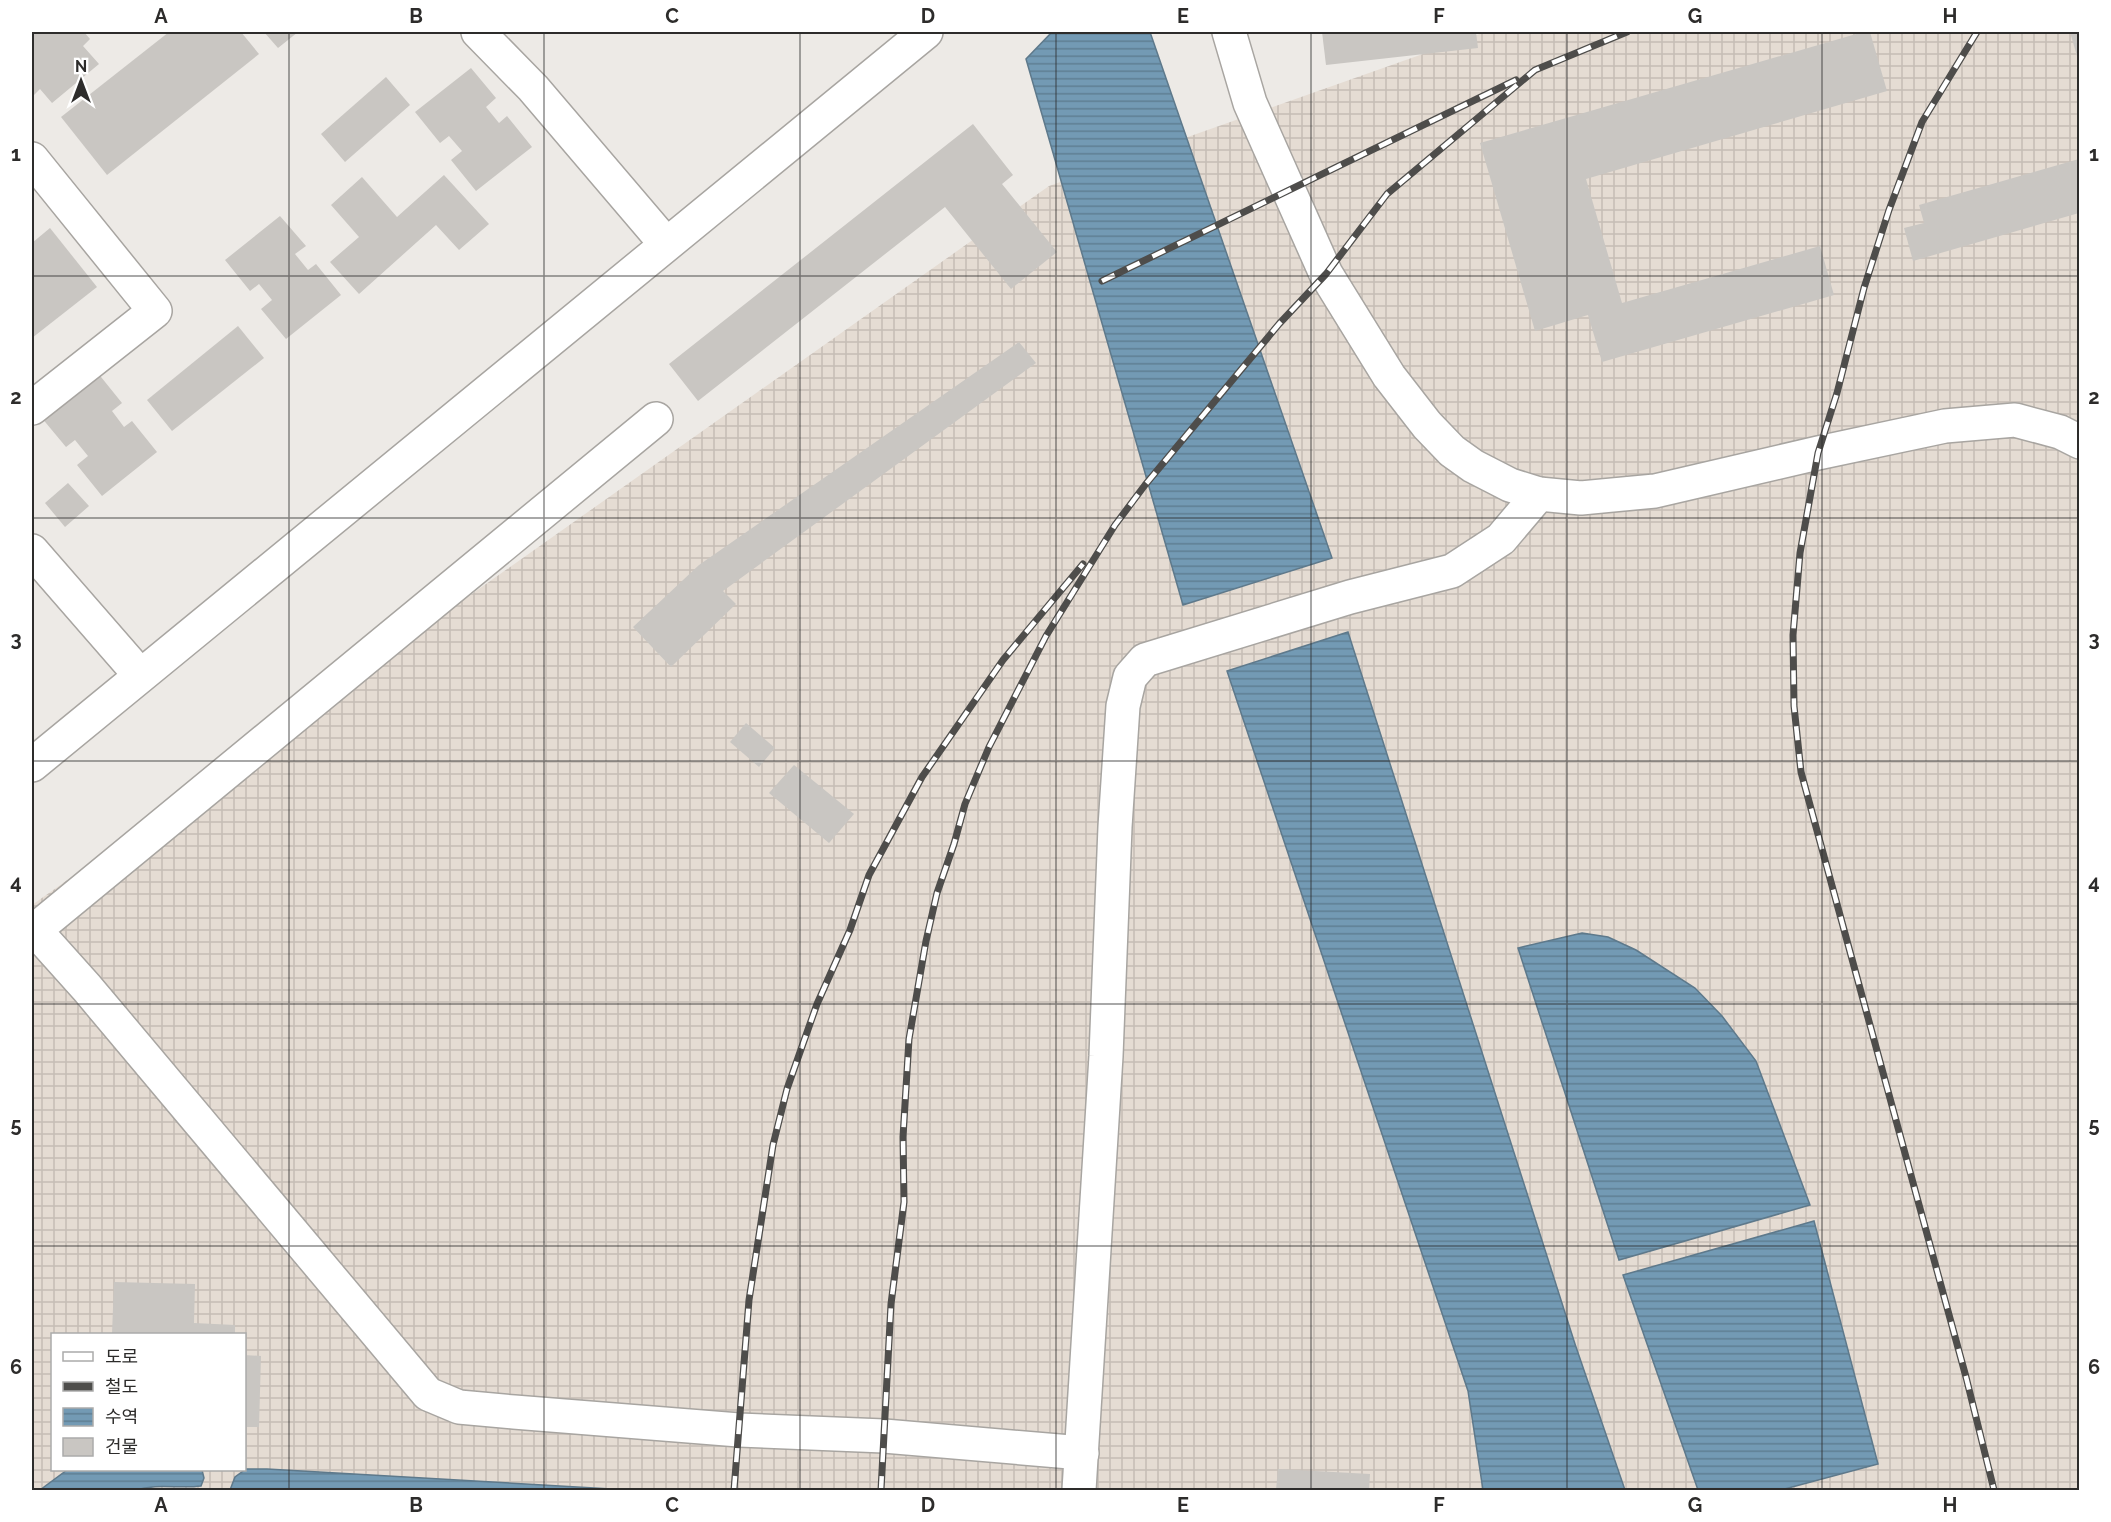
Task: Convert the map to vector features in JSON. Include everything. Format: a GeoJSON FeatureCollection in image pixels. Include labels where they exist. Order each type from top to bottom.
{"type":"FeatureCollection","features":[{"type":"Feature","properties":{"kind":"street"},"geometry":{"type":"LineString","coordinates":[[478,32],[533,88],[666,244]]}},
{"type":"Feature","properties":{"kind":"street"},"geometry":{"type":"LineString","coordinates":[[32,765],[926,32]]}},
{"type":"Feature","properties":{"kind":"street"},"geometry":{"type":"LineString","coordinates":[[1230,32],[1250,103],[1326,274],[1389,376],[1427,425],[1452,451],[1473,466],[1510,485],[1539,494],[1581,498],[1655,491],[1945,426],[2015,420],[2061,432],[2079,442]]}},
{"type":"Feature","properties":{"kind":"street"},"geometry":{"type":"LineString","coordinates":[[32,159],[156,311],[32,408]]}},
{"type":"Feature","properties":{"kind":"street"},"geometry":{"type":"LineString","coordinates":[[656,419],[33,932],[87,988],[428,1394],[459,1407],[514,1412],[739,1430],[884,1436],[1082,1453]]}},
{"type":"Feature","properties":{"kind":"street"},"geometry":{"type":"LineString","coordinates":[[1079,1491],[1106,1056],[1115,827],[1124,706],[1130,677],[1145,660],[1350,597],[1452,571],[1501,539],[1539,494]]}},
{"type":"Feature","properties":{"kind":"street"},"geometry":{"type":"LineString","coordinates":[[32,551],[140,675]]}},
{"type":"Feature","properties":{"kind":"shaded area"},"geometry":{"type":"Polygon","coordinates":[[[1485,32],[2079,32],[2079,1490],[629,1490],[267,1469],[230,1487],[230,1490],[136,1490],[147,1486],[201,1486],[204,1478],[202,1471],[246,1471],[246,1333],[51,1333],[51,1471],[66,1471],[40,1490],[32,1490],[32,905],[1049,186],[1485,32]]]}},
{"type":"Feature","properties":{"kind":"water"},"geometry":{"type":"Polygon","coordinates":[[[1052,32],[1150,32],[1332,558],[1183,605],[1026,59],[1052,32]]]}},
{"type":"Feature","properties":{"kind":"water"},"geometry":{"type":"Polygon","coordinates":[[[1348,632],[1575,1344],[1625,1490],[1483,1490],[1468,1391],[1227,671],[1348,632]]]}},
{"type":"Feature","properties":{"kind":"water"},"geometry":{"type":"Polygon","coordinates":[[[1582,933],[1608,937],[1636,950],[1695,988],[1722,1016],[1756,1061],[1810,1205],[1619,1260],[1518,948],[1582,933]]]}},
{"type":"Feature","properties":{"kind":"water"},"geometry":{"type":"Polygon","coordinates":[[[1814,1221],[1878,1464],[1781,1490],[1698,1490],[1623,1275],[1814,1221]]]}},
{"type":"Feature","properties":{"kind":"water"},"geometry":{"type":"Polygon","coordinates":[[[246,1469],[267,1469],[629,1490],[230,1490],[235,1477],[246,1469]]]}},
{"type":"Feature","properties":{"kind":"water"},"geometry":{"type":"Polygon","coordinates":[[[66,1471],[202,1471],[204,1478],[201,1486],[193,1487],[152,1487],[136,1490],[40,1490],[66,1471]]]}},
{"type":"Feature","properties":{"kind":"building"},"geometry":{"type":"Polygon","coordinates":[[[32,32],[84,32],[90,39],[83,46],[99,64],[52,103],[40,89],[32,97],[32,32]]]}},
{"type":"Feature","properties":{"kind":"building"},"geometry":{"type":"Polygon","coordinates":[[[169,32],[241,32],[259,54],[107,175],[61,117],[169,32]]]}},
{"type":"Feature","properties":{"kind":"building"},"geometry":{"type":"Polygon","coordinates":[[[264,32],[298,32],[278,48],[264,32]]]}},
{"type":"Feature","properties":{"kind":"building"},"geometry":{"type":"Polygon","coordinates":[[[1322,32],[1476,32],[1478,48],[1326,65],[1322,32]]]}},
{"type":"Feature","properties":{"kind":"building"},"geometry":{"type":"Polygon","coordinates":[[[1863,32],[1870,32],[1887,91],[1586,179],[1622,303],[1820,246],[1834,295],[1602,362],[1588,315],[1535,331],[1480,143],[1863,32]]]}},
{"type":"Feature","properties":{"kind":"building"},"geometry":{"type":"Polygon","coordinates":[[[2070,32],[2079,32],[2079,63],[2070,32]]]}},
{"type":"Feature","properties":{"kind":"building"},"geometry":{"type":"Polygon","coordinates":[[[471,68],[496,98],[486,107],[499,123],[507,116],[532,147],[476,191],[451,160],[462,151],[449,136],[440,143],[415,112],[471,68]]]}},
{"type":"Feature","properties":{"kind":"building"},"geometry":{"type":"Polygon","coordinates":[[[386,77],[410,105],[345,162],[321,134],[386,77]]]}},
{"type":"Feature","properties":{"kind":"building"},"geometry":{"type":"Polygon","coordinates":[[[973,124],[1013,175],[1002,184],[1057,252],[1011,289],[945,207],[698,401],[669,364],[973,124]]]}},
{"type":"Feature","properties":{"kind":"building"},"geometry":{"type":"Polygon","coordinates":[[[2079,159],[2079,213],[1913,261],[1904,228],[1924,223],[1919,205],[2079,159]]]}},
{"type":"Feature","properties":{"kind":"building"},"geometry":{"type":"Polygon","coordinates":[[[444,175],[489,224],[459,250],[436,225],[359,294],[330,262],[359,237],[331,205],[362,177],[397,217],[444,175]]]}},
{"type":"Feature","properties":{"kind":"building"},"geometry":{"type":"Polygon","coordinates":[[[280,216],[306,246],[295,254],[308,270],[316,264],[341,295],[286,339],[261,309],[272,300],[259,284],[250,291],[225,260],[280,216]]]}},
{"type":"Feature","properties":{"kind":"building"},"geometry":{"type":"Polygon","coordinates":[[[50,228],[97,287],[32,338],[32,243],[50,228]]]}},
{"type":"Feature","properties":{"kind":"building"},"geometry":{"type":"Polygon","coordinates":[[[238,326],[264,358],[172,431],[147,400],[238,326]]]}},
{"type":"Feature","properties":{"kind":"building"},"geometry":{"type":"Polygon","coordinates":[[[1019,342],[1036,363],[723,591],[736,604],[671,667],[633,627],[699,565],[1019,342]]]}},
{"type":"Feature","properties":{"kind":"building"},"geometry":{"type":"Polygon","coordinates":[[[97,372],[122,403],[112,411],[124,427],[132,421],[157,452],[102,496],[77,465],[88,456],[75,440],[66,447],[41,417],[97,372]]]}},
{"type":"Feature","properties":{"kind":"building"},"geometry":{"type":"Polygon","coordinates":[[[68,483],[89,506],[65,527],[45,503],[68,483]]]}},
{"type":"Feature","properties":{"kind":"building"},"geometry":{"type":"Polygon","coordinates":[[[746,723],[775,748],[759,767],[730,742],[746,723]]]}},
{"type":"Feature","properties":{"kind":"building"},"geometry":{"type":"Polygon","coordinates":[[[794,765],[854,814],[829,843],[769,793],[794,765]]]}},
{"type":"Feature","properties":{"kind":"building"},"geometry":{"type":"Polygon","coordinates":[[[114,1282],[195,1284],[194,1323],[235,1325],[235,1333],[112,1333],[114,1282]]]}},
{"type":"Feature","properties":{"kind":"building"},"geometry":{"type":"Polygon","coordinates":[[[246,1355],[261,1356],[259,1427],[246,1427],[246,1355]]]}},
{"type":"Feature","properties":{"kind":"building"},"geometry":{"type":"Polygon","coordinates":[[[1278,1469],[1370,1474],[1369,1490],[1276,1490],[1278,1469]]]}},
{"type":"Feature","properties":{"kind":"railway"},"geometry":{"type":"LineString","coordinates":[[881,1490],[891,1304],[904,1202],[903,1137],[909,1039],[937,893],[965,804],[989,747],[1046,636],[1115,525],[1145,485],[1279,324],[1326,274],[1387,194],[1535,70],[1627,32]]}},
{"type":"Feature","properties":{"kind":"railway"},"geometry":{"type":"LineString","coordinates":[[1977,32],[1922,122],[1889,210],[1864,288],[1837,393],[1818,453],[1800,553],[1793,635],[1794,706],[1801,772],[1966,1377],[1994,1490]]}},
{"type":"Feature","properties":{"kind":"railway"},"geometry":{"type":"LineString","coordinates":[[1102,281],[1516,80]]}},
{"type":"Feature","properties":{"kind":"railway"},"geometry":{"type":"LineString","coordinates":[[734,1490],[749,1300],[773,1145],[787,1089],[817,1004],[850,930],[869,875],[922,777],[1003,660],[1083,564]]}}]}
